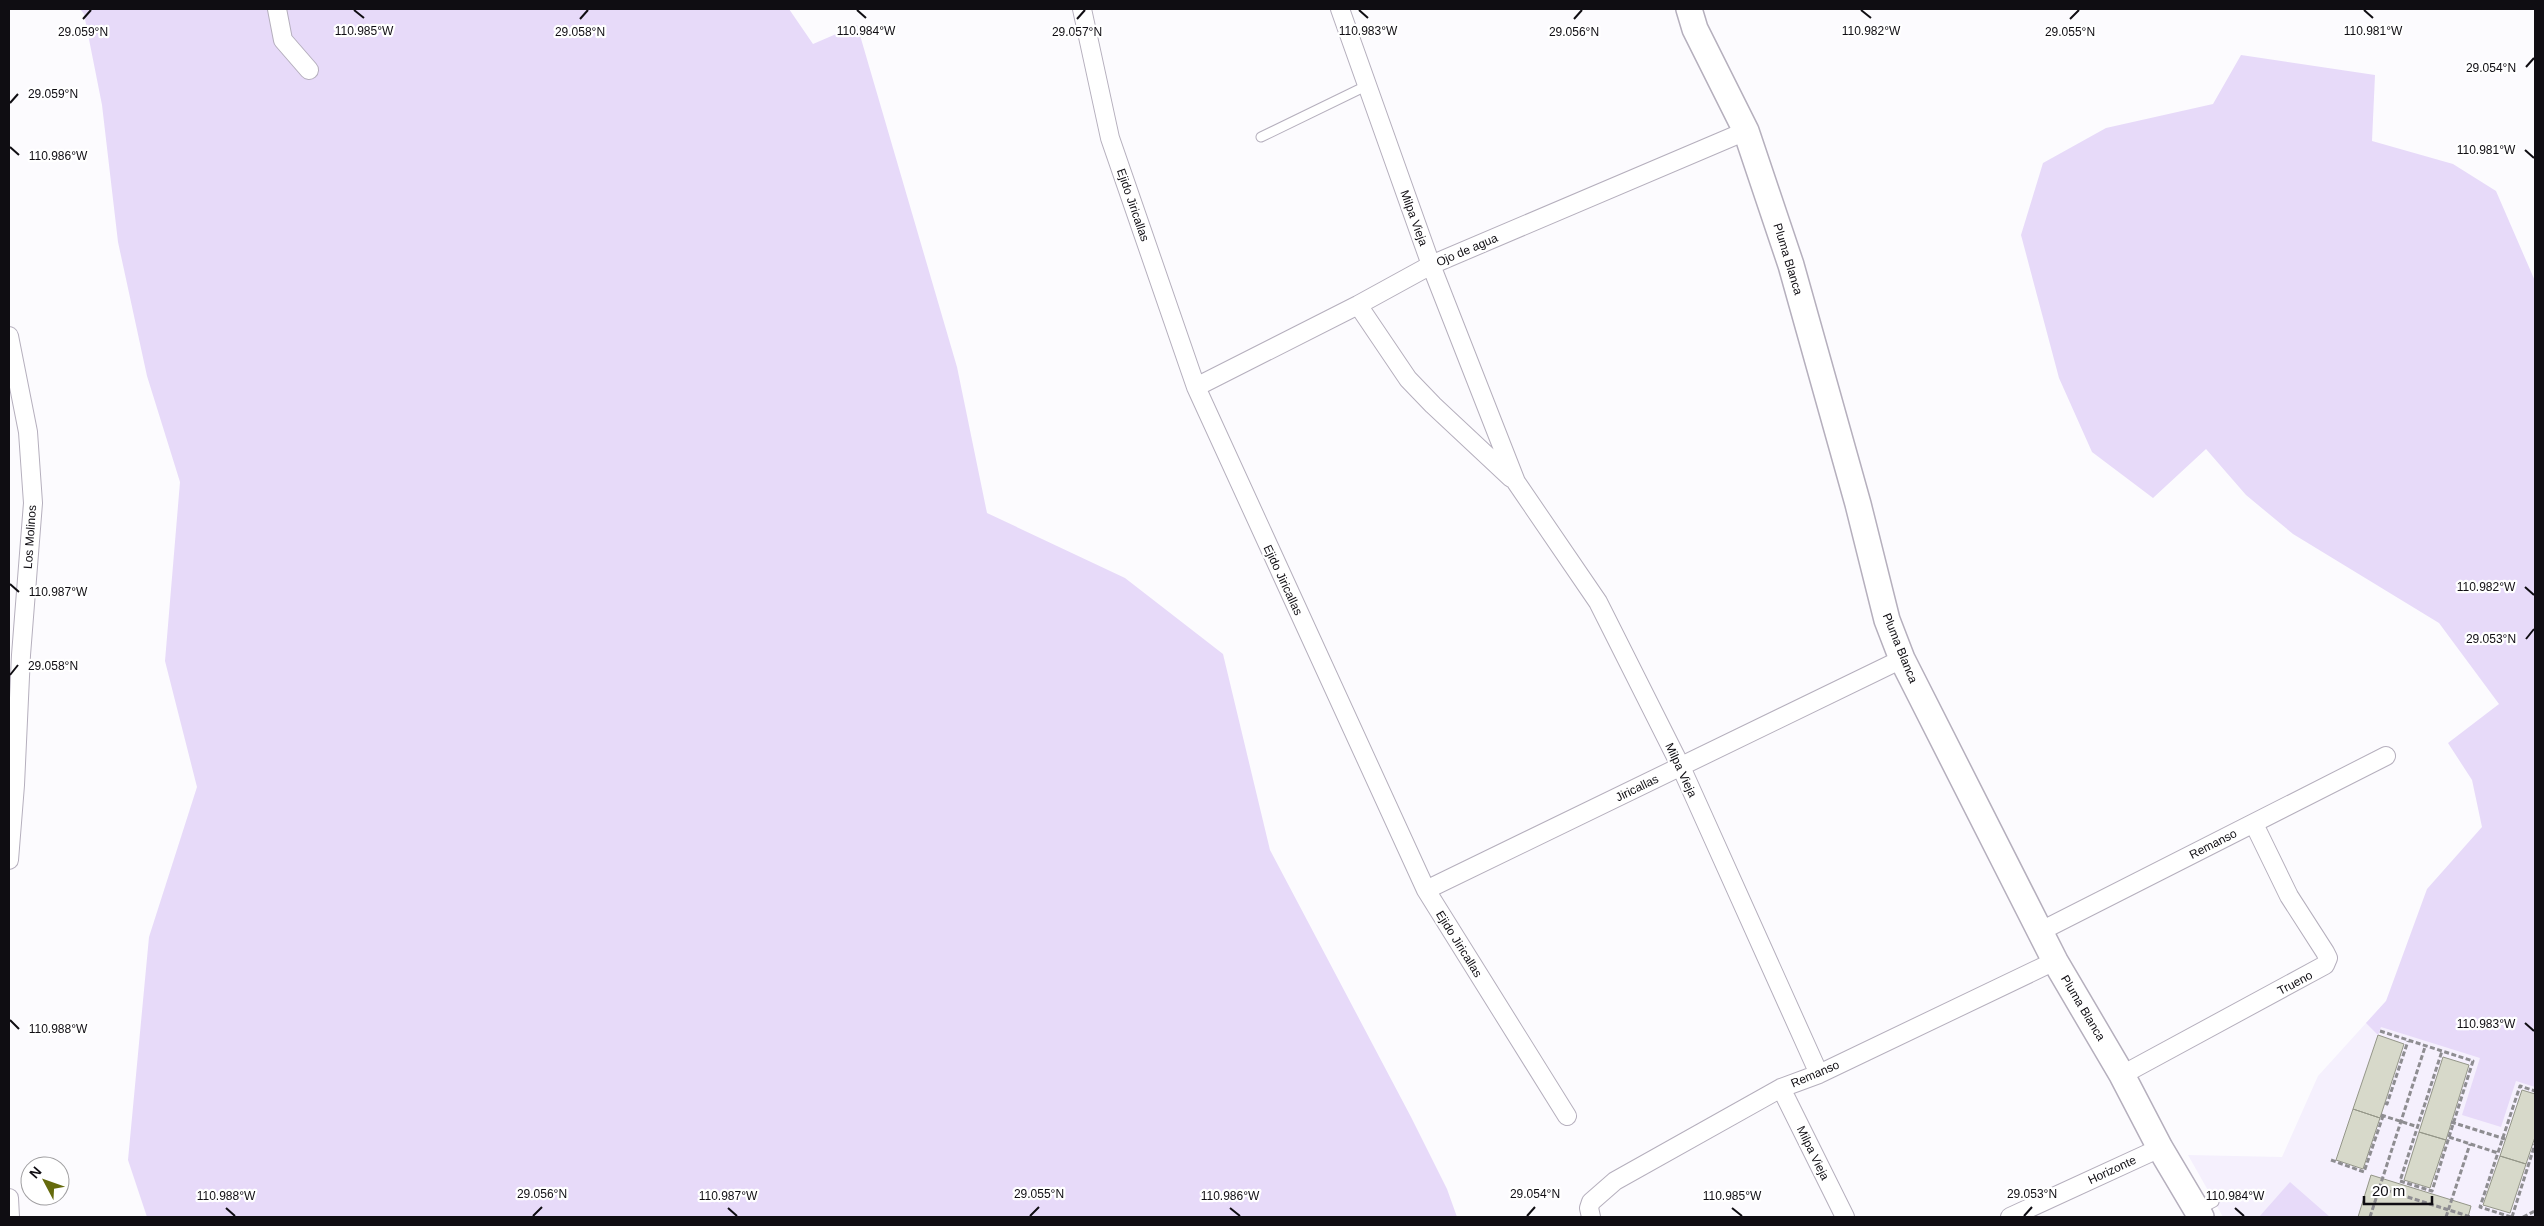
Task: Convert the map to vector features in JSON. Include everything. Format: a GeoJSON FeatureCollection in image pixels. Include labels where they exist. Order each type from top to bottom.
{"type":"FeatureCollection","features":[{"type":"Feature","properties":{"kind":"street"},"geometry":{"type":"LineString","coordinates":[[277,9],[282,40],[309,70]]}},
{"type":"Feature","properties":{"kind":"street","name":"Ejido Jiricallas"},"geometry":{"type":"LineString","coordinates":[[1082,9],[1110,138],[1196,388],[1426,890],[1566,1116]]}},
{"type":"Feature","properties":{"kind":"street","name":"Milpa Vieja"},"geometry":{"type":"LineString","coordinates":[[1340,9],[1431,265],[1516,482]]}},
{"type":"Feature","properties":{"kind":"street","name":"Pluma Blanca"},"geometry":{"type":"LineString","coordinates":[[1689,9],[1695,29],[1746,130],[1792,265],[1858,504],[1887,620],[1902,659],[2039,932],[2122,1075],[2160,1148],[2204,1210]]}},
{"type":"Feature","properties":{"kind":"street","name":"Ojo de agua"},"geometry":{"type":"LineString","coordinates":[[1196,388],[1358,305],[1431,265],[1746,130]]}},
{"type":"Feature","properties":{"kind":"street","name":"Milpa Vieja"},"geometry":{"type":"LineString","coordinates":[[1358,305],[1408,379],[1433,405],[1516,482],[1598,602],[1681,767],[1819,1074]]}},
{"type":"Feature","properties":{"kind":"street","name":"Los Molinos"},"geometry":{"type":"LineString","coordinates":[[9,336],[28,432],[33,503],[21,655],[15,785],[9,860]]}},
{"type":"Feature","properties":{"kind":"street","name":"Jiricallas"},"geometry":{"type":"LineString","coordinates":[[1426,890],[1902,659]]}},
{"type":"Feature","properties":{"kind":"street","name":"Remanso"},"geometry":{"type":"LineString","coordinates":[[2039,932],[2386,756]]}},
{"type":"Feature","properties":{"kind":"street","name":"Trueno"},"geometry":{"type":"LineString","coordinates":[[2122,1075],[2325,965],[2328,958],[2325,952],[2289,896],[2254,824]]}},
{"type":"Feature","properties":{"kind":"street","name":"Remanso"},"geometry":{"type":"LineString","coordinates":[[1590,1212],[1595,1197],[1615,1181],[1781,1088],[1819,1074],[2055,961]]}},
{"type":"Feature","properties":{"kind":"street","name":"Milpa Vieja"},"geometry":{"type":"LineString","coordinates":[[1781,1088],[1846,1217]]}},
{"type":"Feature","properties":{"kind":"street","name":"Horizonte"},"geometry":{"type":"LineString","coordinates":[[2010,1217],[2160,1148]]}},
{"type":"Feature","properties":{"kind":"street"},"geometry":{"type":"LineString","coordinates":[[9,1198],[10,1217]]}},
{"type":"Feature","properties":{"kind":"lane"},"geometry":{"type":"LineString","coordinates":[[1261,137],[1366,86]]}},
{"type":"Feature","properties":{"kind":"path"},"geometry":{"type":"LineString","coordinates":[[2380,1032],[2408,1042],[2425,1046],[2442,1051],[2473,1061],[2432,1191],[2400,1181],[2442,1051]]}},
{"type":"Feature","properties":{"kind":"path"},"geometry":{"type":"LineString","coordinates":[[2384,1103],[2387,1104],[2408,1042]]}},
{"type":"Feature","properties":{"kind":"path"},"geometry":{"type":"LineString","coordinates":[[2370,1217],[2425,1046]]}},
{"type":"Feature","properties":{"kind":"path"},"geometry":{"type":"LineString","coordinates":[[2534,1148],[2512,1217],[2480,1207],[2520,1086],[2535,1091]]}},
{"type":"Feature","properties":{"kind":"path"},"geometry":{"type":"LineString","coordinates":[[2331,1160],[2364,1172],[2382,1116],[2418,1127]]}},
{"type":"Feature","properties":{"kind":"path"},"geometry":{"type":"LineString","coordinates":[[2453,1123],[2504,1139]]}},
{"type":"Feature","properties":{"kind":"path"},"geometry":{"type":"LineString","coordinates":[[2449,1137],[2498,1153]]}},
{"type":"Feature","properties":{"kind":"path"},"geometry":{"type":"LineString","coordinates":[[2446,1217],[2470,1144]]}},
{"type":"Feature","properties":{"kind":"path"},"geometry":{"type":"LineString","coordinates":[[2379,1188],[2471,1217]]}},
{"type":"Feature","properties":{"kind":"path"},"geometry":{"type":"LineString","coordinates":[[2523,1217],[2535,1211]]}},
{"type":"Feature","properties":{"kind":"shaded area"},"geometry":{"type":"Polygon","coordinates":[[[80,9],[789,9],[813,44],[857,25],[957,367],[987,513],[1125,578],[1223,654],[1270,850],[1411,1117],[1447,1189],[1457,1217],[147,1217],[128,1160],[149,937],[197,787],[165,661],[180,482],[147,376],[118,242],[102,105],[84,14],[80,9]]]}},
{"type":"Feature","properties":{"kind":"shaded area"},"geometry":{"type":"Polygon","coordinates":[[[2241,55],[2375,75],[2372,141],[2453,164],[2496,191],[2535,281],[2535,1087],[2516,1081],[2501,1127],[2462,1115],[2480,1058],[2381,1027],[2378,1035],[2366,1023],[2386,1001],[2427,889],[2482,827],[2472,780],[2448,743],[2499,704],[2439,623],[2293,534],[2246,495],[2206,449],[2153,498],[2092,452],[2059,378],[2021,235],[2043,163],[2106,128],[2213,104],[2241,55]]]}},
{"type":"Feature","properties":{"kind":"shaded area"},"geometry":{"type":"Polygon","coordinates":[[[2535,947],[2535,1217],[2223,1217],[2188,1155],[2282,1157],[2318,1076],[2386,1001],[2535,947]]]}},
{"type":"Feature","properties":{"kind":"shaded area"},"geometry":{"type":"Polygon","coordinates":[[[2290,1182],[2330,1217],[2259,1217],[2290,1182]]]}},
{"type":"Feature","properties":{"kind":"building"},"geometry":{"type":"Polygon","coordinates":[[[2378,1035],[2404,1044],[2380,1118],[2353,1109],[2378,1035]]]}},
{"type":"Feature","properties":{"kind":"building"},"geometry":{"type":"Polygon","coordinates":[[[2443,1057],[2469,1065],[2446,1140],[2419,1132],[2443,1057]]]}},
{"type":"Feature","properties":{"kind":"building"},"geometry":{"type":"Polygon","coordinates":[[[2522,1090],[2535,1094],[2535,1137],[2526,1164],[2500,1156],[2522,1090]]]}},
{"type":"Feature","properties":{"kind":"building"},"geometry":{"type":"Polygon","coordinates":[[[2353,1109],[2380,1118],[2363,1169],[2336,1160],[2353,1109]]]}},
{"type":"Feature","properties":{"kind":"building"},"geometry":{"type":"Polygon","coordinates":[[[2419,1132],[2446,1140],[2430,1188],[2404,1180],[2419,1132]]]}},
{"type":"Feature","properties":{"kind":"building"},"geometry":{"type":"Polygon","coordinates":[[[2500,1156],[2526,1164],[2510,1213],[2483,1205],[2500,1156]]]}},
{"type":"Feature","properties":{"kind":"building"},"geometry":{"type":"Polygon","coordinates":[[[2371,1175],[2471,1206],[2468,1217],[2358,1217],[2371,1175]]]}}]}
